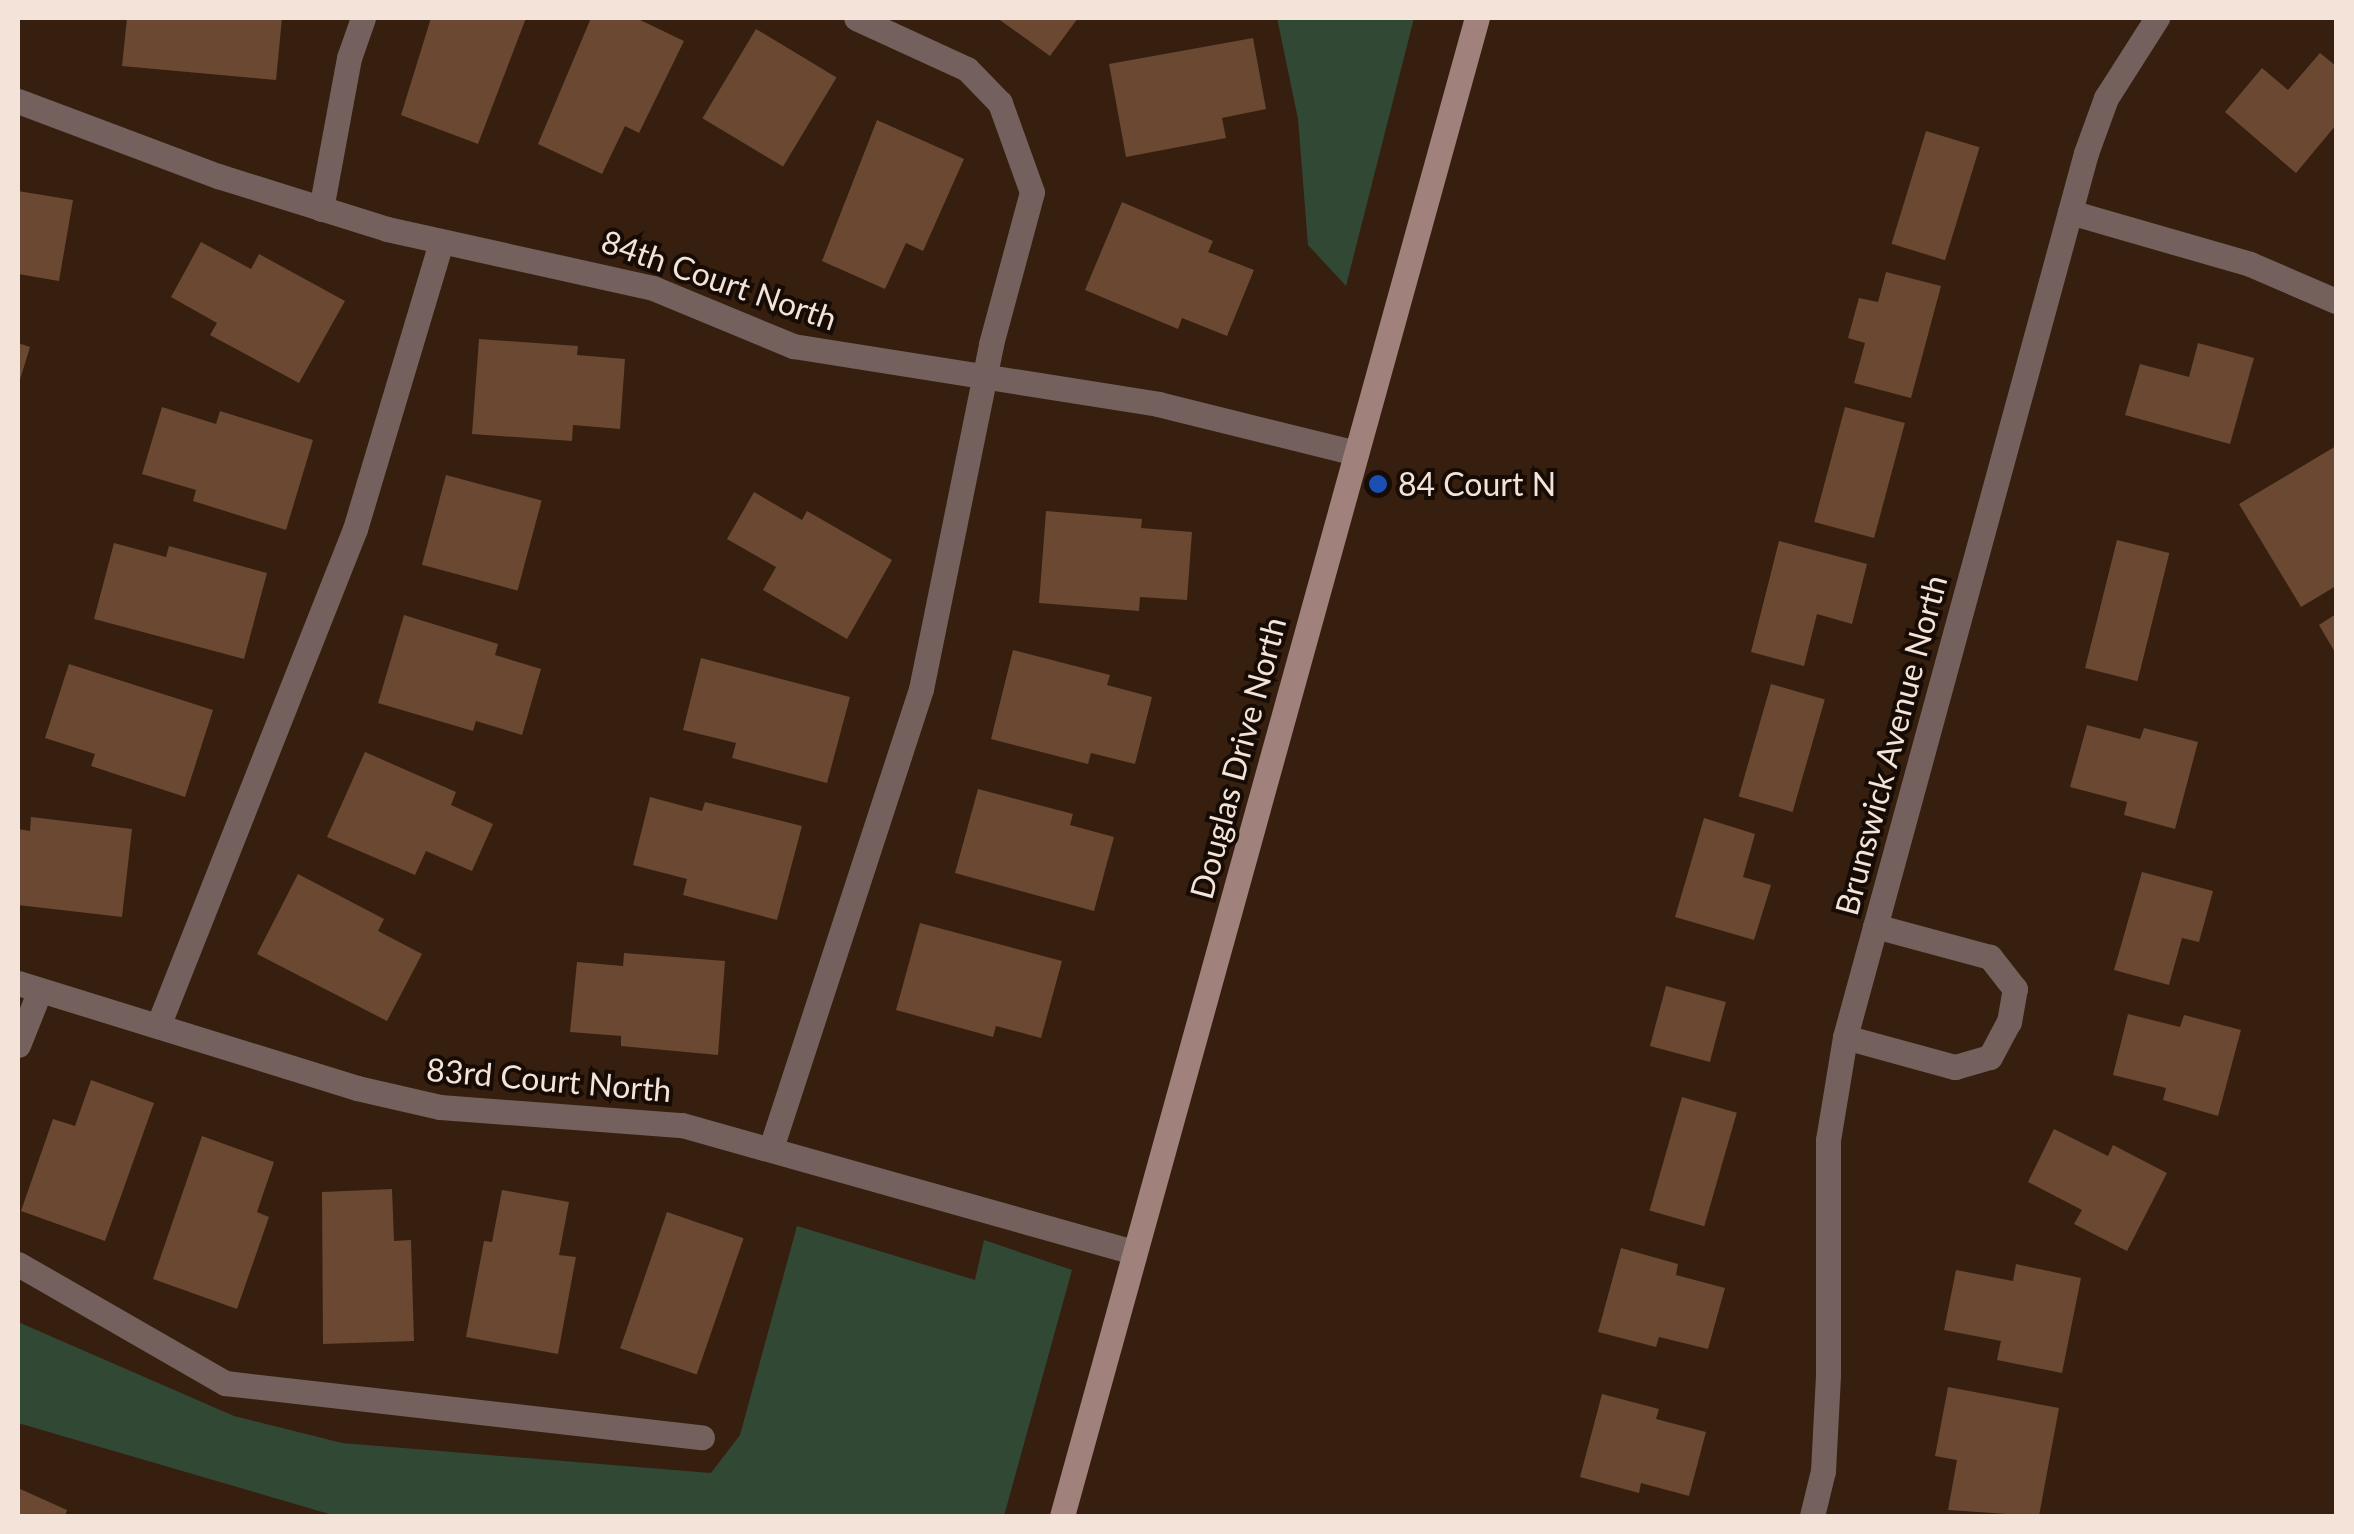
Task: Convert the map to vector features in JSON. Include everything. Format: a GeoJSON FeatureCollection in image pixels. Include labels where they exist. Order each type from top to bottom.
{"type":"FeatureCollection","features":[{"type":"Feature","properties":{"kind":"street"},"geometry":{"type":"LineString","coordinates":[[320,210],[349,58],[363,18]]}},
{"type":"Feature","properties":{"kind":"street","name":"Douglas Drive North"},"geometry":{"type":"LineString","coordinates":[[1062,1516],[1477,18]]}},
{"type":"Feature","properties":{"kind":"street","name":"Brunswick Avenue North"},"geometry":{"type":"LineString","coordinates":[[1812,1516],[1823,1471],[1828,1374],[1828,1140],[1845,1037],[2070,212],[2106,98],[2156,18]]}},
{"type":"Feature","properties":{"kind":"street"},"geometry":{"type":"LineString","coordinates":[[771,1148],[921,689],[985,379],[1032,192],[1000,102],[967,69],[867,20]]}},
{"type":"Feature","properties":{"kind":"street","name":"84th Court North"},"geometry":{"type":"LineString","coordinates":[[18,101],[320,210],[442,242],[579,267],[653,288],[793,346],[1158,404],[1356,454]]}},
{"type":"Feature","properties":{"kind":"street"},"geometry":{"type":"LineString","coordinates":[[2070,212],[2250,264],[2336,301]]}},
{"type":"Feature","properties":{"kind":"street"},"geometry":{"type":"LineString","coordinates":[[158,1026],[355,529],[442,242]]}},
{"type":"Feature","properties":{"kind":"street"},"geometry":{"type":"LineString","coordinates":[[1845,1037],[1955,1066],[1990,1057],[2009,1022],[2015,990],[1990,957],[1875,926]]}},
{"type":"Feature","properties":{"kind":"street"},"geometry":{"type":"LineString","coordinates":[[18,1045],[29,986]]}},
{"type":"Feature","properties":{"kind":"street","name":"83rd Court North"},"geometry":{"type":"LineString","coordinates":[[29,986],[357,1088],[440,1106],[607,1114],[771,1148],[1135,1252]]}},
{"type":"Feature","properties":{"kind":"street"},"geometry":{"type":"LineString","coordinates":[[18,1264],[225,1383],[702,1437]]}},
{"type":"Feature","properties":{"kind":"green space"},"geometry":{"type":"Polygon","coordinates":[[[1277,18],[1414,18],[1346,286],[1308,245],[1298,119],[1277,18]]]}},
{"type":"Feature","properties":{"kind":"green space"},"geometry":{"type":"Polygon","coordinates":[[[797,1226],[975,1280],[984,1240],[1072,1270],[1004,1516],[336,1516],[18,1423],[18,1322],[234,1416],[342,1443],[711,1473],[740,1435],[797,1226]]]}},
{"type":"Feature","properties":{"kind":"building"},"geometry":{"type":"Polygon","coordinates":[[[127,18],[282,18],[276,80],[122,66],[127,18]]]}},
{"type":"Feature","properties":{"kind":"building"},"geometry":{"type":"Polygon","coordinates":[[[431,18],[526,18],[478,144],[401,115],[431,18]]]}},
{"type":"Feature","properties":{"kind":"building"},"geometry":{"type":"Polygon","coordinates":[[[591,18],[636,18],[684,41],[639,133],[625,126],[602,174],[538,144],[591,18]]]}},
{"type":"Feature","properties":{"kind":"building"},"geometry":{"type":"Polygon","coordinates":[[[997,18],[1078,18],[1050,56],[997,18]]]}},
{"type":"Feature","properties":{"kind":"building"},"geometry":{"type":"Polygon","coordinates":[[[756,29],[837,77],[783,167],[702,118],[756,29]]]}},
{"type":"Feature","properties":{"kind":"building"},"geometry":{"type":"Polygon","coordinates":[[[1253,38],[1266,109],[1222,118],[1226,138],[1126,157],[1109,64],[1253,38]]]}},
{"type":"Feature","properties":{"kind":"building"},"geometry":{"type":"Polygon","coordinates":[[[2320,53],[2336,66],[2336,125],[2296,173],[2225,112],[2262,68],[2288,90],[2320,53]]]}},
{"type":"Feature","properties":{"kind":"building"},"geometry":{"type":"Polygon","coordinates":[[[877,120],[964,159],[923,251],[906,243],[885,289],[822,261],[877,120]]]}},
{"type":"Feature","properties":{"kind":"building"},"geometry":{"type":"Polygon","coordinates":[[[1926,131],[1980,147],[1945,260],[1892,244],[1926,131]]]}},
{"type":"Feature","properties":{"kind":"building"},"geometry":{"type":"Polygon","coordinates":[[[18,191],[73,200],[59,281],[18,274],[18,191]]]}},
{"type":"Feature","properties":{"kind":"building"},"geometry":{"type":"Polygon","coordinates":[[[1122,202],[1213,241],[1208,252],[1254,270],[1227,336],[1182,318],[1178,329],[1085,290],[1122,202]]]}},
{"type":"Feature","properties":{"kind":"building"},"geometry":{"type":"Polygon","coordinates":[[[201,242],[251,269],[259,254],[345,301],[299,383],[210,335],[217,323],[171,297],[201,242]]]}},
{"type":"Feature","properties":{"kind":"building"},"geometry":{"type":"Polygon","coordinates":[[[1886,272],[1941,286],[1911,398],[1854,383],[1865,343],[1848,338],[1859,298],[1878,302],[1886,272]]]}},
{"type":"Feature","properties":{"kind":"building"},"geometry":{"type":"Polygon","coordinates":[[[479,339],[578,346],[577,355],[625,359],[620,429],[573,425],[572,441],[472,434],[479,339]]]}},
{"type":"Feature","properties":{"kind":"building"},"geometry":{"type":"Polygon","coordinates":[[[18,343],[30,347],[18,386],[18,343]]]}},
{"type":"Feature","properties":{"kind":"building"},"geometry":{"type":"Polygon","coordinates":[[[2198,343],[2254,358],[2230,444],[2125,415],[2140,364],[2189,377],[2198,343]]]}},
{"type":"Feature","properties":{"kind":"building"},"geometry":{"type":"Polygon","coordinates":[[[162,407],[216,424],[220,411],[313,440],[286,530],[193,501],[196,490],[142,474],[162,407]]]}},
{"type":"Feature","properties":{"kind":"building"},"geometry":{"type":"Polygon","coordinates":[[[1845,407],[1905,423],[1874,538],[1814,522],[1845,407]]]}},
{"type":"Feature","properties":{"kind":"building"},"geometry":{"type":"Polygon","coordinates":[[[2336,446],[2336,586],[2301,607],[2239,504],[2336,446]]]}},
{"type":"Feature","properties":{"kind":"building"},"geometry":{"type":"Polygon","coordinates":[[[446,475],[542,501],[518,590],[422,565],[446,475]]]}},
{"type":"Feature","properties":{"kind":"building"},"geometry":{"type":"Polygon","coordinates":[[[754,492],[802,520],[807,511],[892,560],[847,639],[763,590],[776,567],[727,539],[754,492]]]}},
{"type":"Feature","properties":{"kind":"building"},"geometry":{"type":"Polygon","coordinates":[[[1046,511],[1142,519],[1141,528],[1192,532],[1187,600],[1140,597],[1139,611],[1039,603],[1046,511]]]}},
{"type":"Feature","properties":{"kind":"building"},"geometry":{"type":"Polygon","coordinates":[[[2117,540],[2169,553],[2137,681],[2085,668],[2117,540]]]}},
{"type":"Feature","properties":{"kind":"building"},"geometry":{"type":"Polygon","coordinates":[[[1779,541],[1867,564],[1852,624],[1817,614],[1804,666],[1751,652],[1779,541]]]}},
{"type":"Feature","properties":{"kind":"building"},"geometry":{"type":"Polygon","coordinates":[[[114,543],[166,557],[169,546],[267,573],[244,659],[94,619],[114,543]]]}},
{"type":"Feature","properties":{"kind":"building"},"geometry":{"type":"Polygon","coordinates":[[[2336,614],[2336,654],[2319,625],[2336,614]]]}},
{"type":"Feature","properties":{"kind":"building"},"geometry":{"type":"Polygon","coordinates":[[[404,615],[498,644],[495,655],[541,669],[522,735],[476,721],[473,731],[378,703],[404,615]]]}},
{"type":"Feature","properties":{"kind":"building"},"geometry":{"type":"Polygon","coordinates":[[[1013,650],[1110,675],[1107,685],[1152,697],[1135,764],[1091,753],[1088,764],[991,739],[1013,650]]]}},
{"type":"Feature","properties":{"kind":"building"},"geometry":{"type":"Polygon","coordinates":[[[701,658],[850,697],[827,783],[732,758],[736,743],[683,730],[701,658]]]}},
{"type":"Feature","properties":{"kind":"building"},"geometry":{"type":"Polygon","coordinates":[[[69,664],[213,710],[185,797],[91,766],[95,754],[45,738],[69,664]]]}},
{"type":"Feature","properties":{"kind":"building"},"geometry":{"type":"Polygon","coordinates":[[[1771,684],[1825,699],[1793,812],[1739,796],[1771,684]]]}},
{"type":"Feature","properties":{"kind":"building"},"geometry":{"type":"Polygon","coordinates":[[[2087,725],[2140,739],[2144,728],[2198,742],[2175,829],[2124,815],[2127,802],[2070,787],[2087,725]]]}},
{"type":"Feature","properties":{"kind":"building"},"geometry":{"type":"Polygon","coordinates":[[[365,752],[456,792],[451,805],[493,824],[472,871],[426,851],[415,875],[327,837],[365,752]]]}},
{"type":"Feature","properties":{"kind":"building"},"geometry":{"type":"Polygon","coordinates":[[[978,789],[1073,814],[1070,825],[1114,837],[1094,911],[955,873],[978,789]]]}},
{"type":"Feature","properties":{"kind":"building"},"geometry":{"type":"Polygon","coordinates":[[[650,797],[702,811],[705,802],[802,826],[777,920],[683,895],[687,879],[633,865],[650,797]]]}},
{"type":"Feature","properties":{"kind":"building"},"geometry":{"type":"Polygon","coordinates":[[[31,817],[132,829],[122,917],[18,905],[18,829],[30,831],[31,817]]]}},
{"type":"Feature","properties":{"kind":"building"},"geometry":{"type":"Polygon","coordinates":[[[1704,818],[1755,834],[1743,877],[1771,885],[1754,940],[1675,917],[1704,818]]]}},
{"type":"Feature","properties":{"kind":"building"},"geometry":{"type":"Polygon","coordinates":[[[2142,872],[2213,891],[2199,942],[2182,938],[2169,985],[2114,970],[2142,872]]]}},
{"type":"Feature","properties":{"kind":"building"},"geometry":{"type":"Polygon","coordinates":[[[298,874],[384,919],[378,931],[422,954],[387,1021],[257,954],[298,874]]]}},
{"type":"Feature","properties":{"kind":"building"},"geometry":{"type":"Polygon","coordinates":[[[920,923],[1062,961],[1041,1038],[996,1026],[993,1037],[896,1010],[920,923]]]}},
{"type":"Feature","properties":{"kind":"building"},"geometry":{"type":"Polygon","coordinates":[[[624,953],[725,961],[718,1055],[621,1046],[621,1036],[570,1032],[577,962],[623,966],[624,953]]]}},
{"type":"Feature","properties":{"kind":"building"},"geometry":{"type":"Polygon","coordinates":[[[1666,986],[1726,1002],[1710,1062],[1650,1046],[1666,986]]]}},
{"type":"Feature","properties":{"kind":"building"},"geometry":{"type":"Polygon","coordinates":[[[2128,1014],[2180,1027],[2184,1015],[2241,1030],[2218,1116],[2163,1100],[2166,1088],[2113,1075],[2128,1014]]]}},
{"type":"Feature","properties":{"kind":"building"},"geometry":{"type":"Polygon","coordinates":[[[91,1080],[154,1103],[105,1241],[21,1211],[53,1119],[75,1126],[91,1080]]]}},
{"type":"Feature","properties":{"kind":"building"},"geometry":{"type":"Polygon","coordinates":[[[1682,1097],[1737,1113],[1704,1226],[1649,1210],[1682,1097]]]}},
{"type":"Feature","properties":{"kind":"building"},"geometry":{"type":"Polygon","coordinates":[[[2054,1129],[2108,1156],[2113,1145],[2167,1173],[2127,1251],[2074,1224],[2082,1210],[2028,1182],[2054,1129]]]}},
{"type":"Feature","properties":{"kind":"building"},"geometry":{"type":"Polygon","coordinates":[[[202,1136],[274,1162],[257,1212],[269,1217],[237,1309],[153,1279],[202,1136]]]}},
{"type":"Feature","properties":{"kind":"building"},"geometry":{"type":"Polygon","coordinates":[[[392,1189],[394,1241],[411,1240],[414,1341],[323,1344],[322,1192],[392,1189]]]}},
{"type":"Feature","properties":{"kind":"building"},"geometry":{"type":"Polygon","coordinates":[[[502,1190],[569,1202],[559,1255],[576,1257],[558,1354],[466,1337],[484,1241],[492,1242],[502,1190]]]}},
{"type":"Feature","properties":{"kind":"building"},"geometry":{"type":"Polygon","coordinates":[[[667,1212],[744,1238],[697,1375],[620,1348],[667,1212]]]}},
{"type":"Feature","properties":{"kind":"building"},"geometry":{"type":"Polygon","coordinates":[[[1621,1248],[1678,1264],[1676,1275],[1725,1288],[1708,1349],[1659,1337],[1656,1347],[1598,1332],[1621,1248]]]}},
{"type":"Feature","properties":{"kind":"building"},"geometry":{"type":"Polygon","coordinates":[[[2016,1264],[2081,1278],[2062,1373],[1997,1360],[2001,1341],[1944,1330],[1956,1270],[2013,1281],[2016,1264]]]}},
{"type":"Feature","properties":{"kind":"building"},"geometry":{"type":"Polygon","coordinates":[[[1948,1387],[2059,1408],[2039,1516],[1948,1510],[1957,1460],[1935,1456],[1948,1387]]]}},
{"type":"Feature","properties":{"kind":"building"},"geometry":{"type":"Polygon","coordinates":[[[1602,1394],[1659,1409],[1656,1419],[1706,1432],[1689,1496],[1641,1483],[1639,1493],[1580,1477],[1602,1394]]]}},
{"type":"Feature","properties":{"kind":"building"},"geometry":{"type":"Polygon","coordinates":[[[18,1488],[67,1510],[65,1516],[18,1516],[18,1488]]]}},
{"type":"Feature","properties":{"kind":"place","name":"84 Court N"},"geometry":{"type":"Point","coordinates":[1378,484]}}]}
